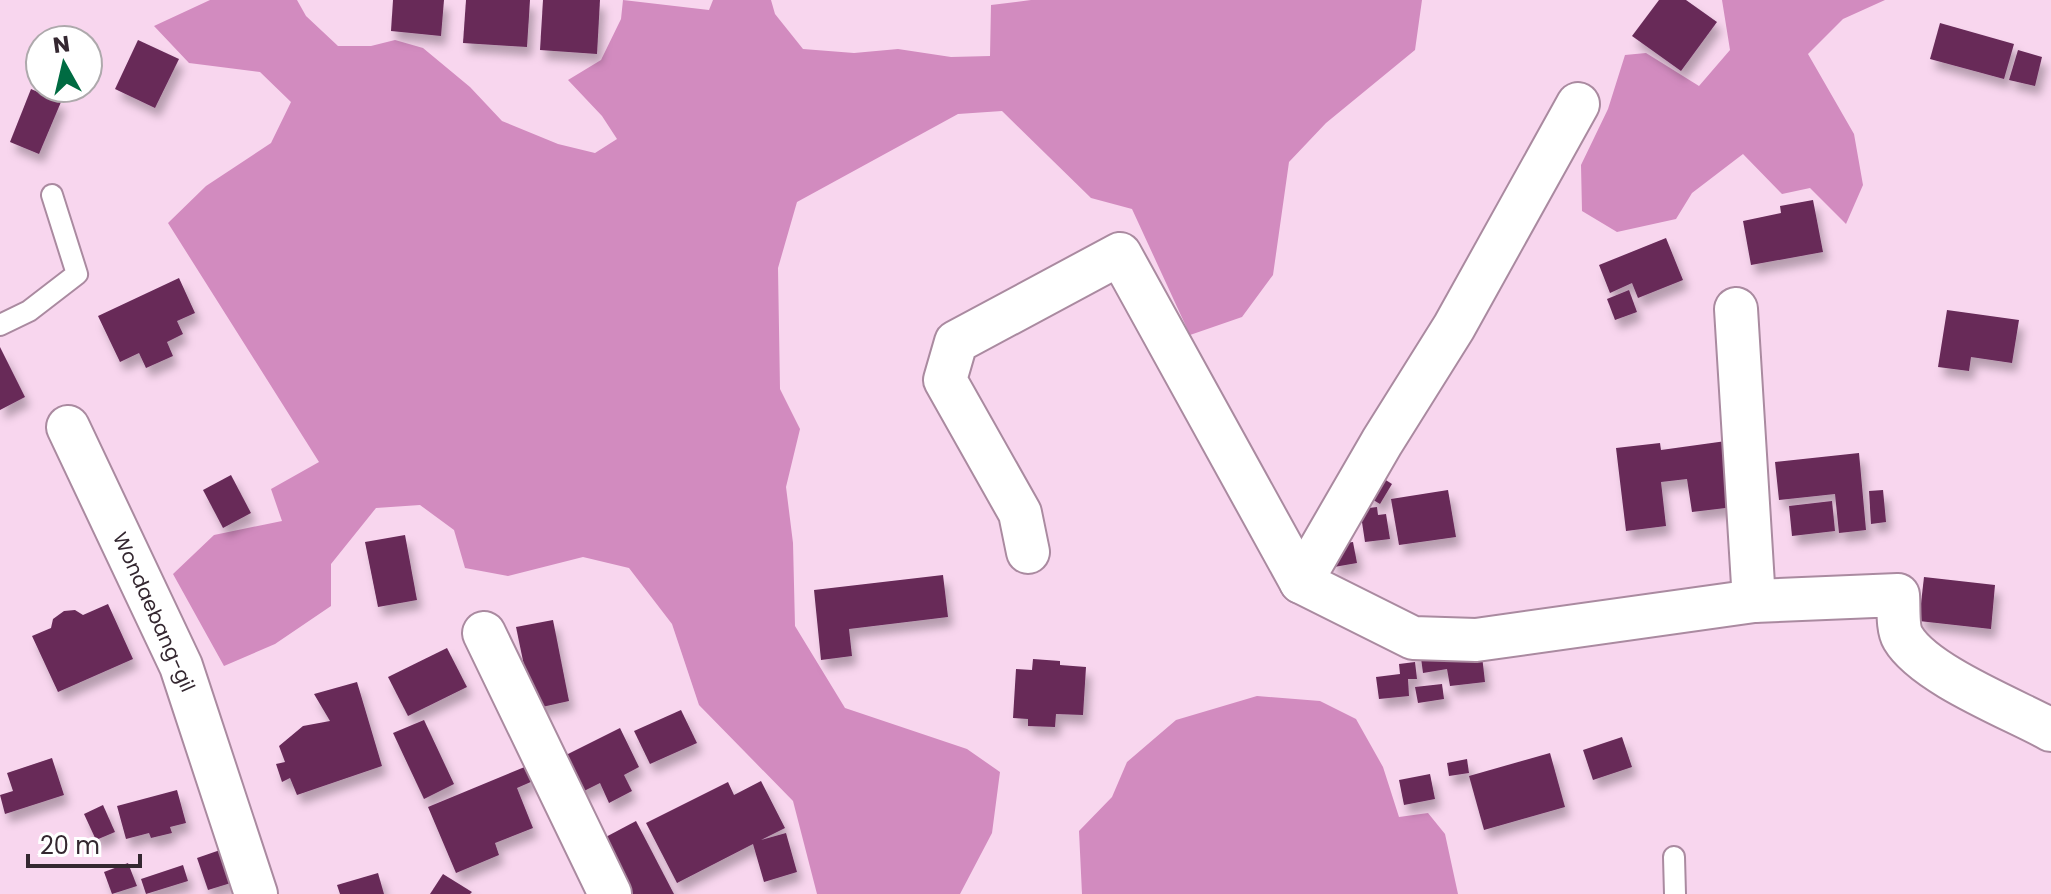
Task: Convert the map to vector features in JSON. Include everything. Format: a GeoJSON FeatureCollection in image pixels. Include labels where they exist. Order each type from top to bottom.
{"type":"FeatureCollection","features":[{"type":"Feature","properties":{"kind":"street"},"geometry":{"type":"LineString","coordinates":[[1301,582],[1382,442],[1454,327],[1578,104]]}},
{"type":"Feature","properties":{"kind":"street"},"geometry":{"type":"LineString","coordinates":[[1028,552],[1020,513],[945,380],[956,342],[1120,254],[1301,582],[1413,638],[1476,640],[1754,601],[1898,595],[1901,637],[1922,658],[1965,688],[2051,730]]}},
{"type":"Feature","properties":{"kind":"street"},"geometry":{"type":"LineString","coordinates":[[1736,309],[1754,601]]}},
{"type":"Feature","properties":{"kind":"street","name":"Wondaebang-gil"},"geometry":{"type":"LineString","coordinates":[[68,427],[181,666],[256,894]]}},
{"type":"Feature","properties":{"kind":"street"},"geometry":{"type":"LineString","coordinates":[[484,633],[610,894]]}},
{"type":"Feature","properties":{"kind":"lane"},"geometry":{"type":"LineString","coordinates":[[0,325],[29,311],[77,274],[52,195]]}},
{"type":"Feature","properties":{"kind":"lane"},"geometry":{"type":"LineString","coordinates":[[1674,857],[1675,894]]}},
{"type":"Feature","properties":{"kind":"shaded area"},"geometry":{"type":"Polygon","coordinates":[[[210,0],[297,0],[306,16],[338,46],[371,46],[395,40],[423,48],[470,87],[502,121],[558,144],[595,153],[617,139],[602,116],[568,80],[601,60],[621,19],[623,0],[709,10],[713,0],[771,0],[775,14],[803,49],[854,53],[898,49],[951,57],[990,56],[991,5],[1031,0],[1422,0],[1415,50],[1326,123],[1289,162],[1273,275],[1242,317],[1190,335],[1132,209],[1091,198],[1002,111],[958,114],[797,202],[778,268],[780,389],[800,429],[786,487],[793,543],[795,626],[845,708],[967,749],[1000,772],[992,833],[960,894],[817,894],[793,801],[699,705],[672,624],[629,568],[583,557],[508,576],[465,568],[454,530],[420,505],[376,508],[331,564],[331,606],[275,644],[224,666],[173,574],[214,535],[282,521],[271,489],[319,462],[168,223],[206,186],[271,143],[291,102],[260,72],[189,63],[154,26],[210,0]]]}},
{"type":"Feature","properties":{"kind":"shaded area"},"geometry":{"type":"Polygon","coordinates":[[[1722,0],[1885,0],[1843,19],[1808,54],[1854,134],[1863,185],[1846,224],[1810,188],[1782,194],[1743,154],[1692,193],[1676,219],[1617,232],[1582,211],[1581,165],[1608,109],[1625,55],[1646,53],[1699,86],[1730,50],[1722,0]]]}},
{"type":"Feature","properties":{"kind":"shaded area"},"geometry":{"type":"Polygon","coordinates":[[[1257,696],[1320,701],[1356,719],[1383,767],[1399,817],[1428,813],[1445,834],[1458,894],[1082,894],[1079,831],[1112,797],[1127,762],[1176,720],[1257,696]]]}},
{"type":"Feature","properties":{"kind":"building"},"geometry":{"type":"Polygon","coordinates":[[[393,0],[444,0],[441,36],[391,31],[393,0]]]}},
{"type":"Feature","properties":{"kind":"building"},"geometry":{"type":"Polygon","coordinates":[[[466,0],[530,0],[527,47],[463,43],[466,0]]]}},
{"type":"Feature","properties":{"kind":"building"},"geometry":{"type":"Polygon","coordinates":[[[543,0],[600,0],[597,54],[540,50],[543,0]]]}},
{"type":"Feature","properties":{"kind":"building"},"geometry":{"type":"Polygon","coordinates":[[[1659,0],[1686,0],[1717,22],[1681,71],[1632,36],[1659,0]]]}},
{"type":"Feature","properties":{"kind":"building"},"geometry":{"type":"Polygon","coordinates":[[[1940,23],[2014,44],[2004,79],[1930,59],[1940,23]]]}},
{"type":"Feature","properties":{"kind":"building"},"geometry":{"type":"Polygon","coordinates":[[[138,40],[179,59],[155,108],[115,89],[138,40]]]}},
{"type":"Feature","properties":{"kind":"building"},"geometry":{"type":"Polygon","coordinates":[[[2018,50],[2042,57],[2035,86],[2009,80],[2018,50]]]}},
{"type":"Feature","properties":{"kind":"building"},"geometry":{"type":"Polygon","coordinates":[[[25,104],[60,104],[39,154],[10,142],[25,104]]]}},
{"type":"Feature","properties":{"kind":"building"},"geometry":{"type":"Polygon","coordinates":[[[1813,200],[1823,252],[1751,265],[1743,221],[1781,213],[1780,206],[1813,200]]]}},
{"type":"Feature","properties":{"kind":"building"},"geometry":{"type":"Polygon","coordinates":[[[1666,238],[1683,280],[1638,298],[1632,283],[1610,293],[1599,265],[1666,238]]]}},
{"type":"Feature","properties":{"kind":"building"},"geometry":{"type":"Polygon","coordinates":[[[179,278],[195,313],[177,321],[183,334],[167,342],[173,356],[146,368],[139,353],[120,362],[98,316],[179,278]]]}},
{"type":"Feature","properties":{"kind":"building"},"geometry":{"type":"Polygon","coordinates":[[[1629,290],[1637,312],[1615,320],[1607,299],[1629,290]]]}},
{"type":"Feature","properties":{"kind":"building"},"geometry":{"type":"Polygon","coordinates":[[[1947,310],[2019,320],[2012,363],[1971,357],[1969,371],[1938,367],[1947,310]]]}},
{"type":"Feature","properties":{"kind":"building"},"geometry":{"type":"Polygon","coordinates":[[[0,347],[25,397],[0,410],[0,347]]]}},
{"type":"Feature","properties":{"kind":"building"},"geometry":{"type":"Polygon","coordinates":[[[1726,441],[1734,507],[1692,512],[1687,479],[1661,482],[1666,526],[1626,531],[1616,448],[1660,443],[1661,450],[1726,441]]]}},
{"type":"Feature","properties":{"kind":"building"},"geometry":{"type":"Polygon","coordinates":[[[1859,453],[1866,530],[1839,533],[1835,494],[1779,500],[1775,462],[1859,453]]]}},
{"type":"Feature","properties":{"kind":"building"},"geometry":{"type":"Polygon","coordinates":[[[231,475],[251,513],[223,528],[203,490],[231,475]]]}},
{"type":"Feature","properties":{"kind":"building"},"geometry":{"type":"Polygon","coordinates":[[[1378,475],[1392,484],[1380,504],[1365,495],[1378,475]]]}},
{"type":"Feature","properties":{"kind":"building"},"geometry":{"type":"Polygon","coordinates":[[[1448,490],[1456,537],[1399,545],[1391,499],[1448,490]]]}},
{"type":"Feature","properties":{"kind":"building"},"geometry":{"type":"Polygon","coordinates":[[[1883,490],[1886,522],[1871,524],[1869,491],[1883,490]]]}},
{"type":"Feature","properties":{"kind":"building"},"geometry":{"type":"Polygon","coordinates":[[[1832,501],[1835,531],[1792,536],[1789,506],[1832,501]]]}},
{"type":"Feature","properties":{"kind":"building"},"geometry":{"type":"Polygon","coordinates":[[[1377,507],[1378,515],[1386,514],[1390,539],[1365,542],[1360,509],[1377,507]]]}},
{"type":"Feature","properties":{"kind":"building"},"geometry":{"type":"Polygon","coordinates":[[[405,535],[417,600],[378,607],[365,542],[405,535]]]}},
{"type":"Feature","properties":{"kind":"building"},"geometry":{"type":"Polygon","coordinates":[[[1353,542],[1357,563],[1334,567],[1330,545],[1353,542]]]}},
{"type":"Feature","properties":{"kind":"building"},"geometry":{"type":"Polygon","coordinates":[[[943,575],[948,617],[849,629],[852,656],[821,660],[814,590],[943,575]]]}},
{"type":"Feature","properties":{"kind":"building"},"geometry":{"type":"Polygon","coordinates":[[[1924,577],[1995,585],[1991,629],[1919,621],[1924,577]]]}},
{"type":"Feature","properties":{"kind":"building"},"geometry":{"type":"Polygon","coordinates":[[[108,604],[133,659],[58,692],[32,636],[51,628],[53,619],[64,611],[75,610],[83,615],[108,604]]]}},
{"type":"Feature","properties":{"kind":"building"},"geometry":{"type":"Polygon","coordinates":[[[553,620],[569,701],[533,709],[516,627],[553,620]]]}},
{"type":"Feature","properties":{"kind":"building"},"geometry":{"type":"Polygon","coordinates":[[[447,648],[467,687],[408,716],[388,677],[447,648]]]}},
{"type":"Feature","properties":{"kind":"building"},"geometry":{"type":"Polygon","coordinates":[[[1409,650],[1482,656],[1485,682],[1450,686],[1447,669],[1423,673],[1421,658],[1411,660],[1409,650]]]}},
{"type":"Feature","properties":{"kind":"building"},"geometry":{"type":"Polygon","coordinates":[[[1033,659],[1086,667],[1083,715],[1056,714],[1055,727],[1028,726],[1028,719],[1013,718],[1016,669],[1032,670],[1033,659]]]}},
{"type":"Feature","properties":{"kind":"building"},"geometry":{"type":"Polygon","coordinates":[[[1415,662],[1417,679],[1408,679],[1409,696],[1379,699],[1376,677],[1400,674],[1399,664],[1415,662]]]}},
{"type":"Feature","properties":{"kind":"building"},"geometry":{"type":"Polygon","coordinates":[[[357,682],[382,766],[297,795],[290,778],[282,782],[276,764],[285,762],[279,746],[303,726],[330,721],[314,694],[357,682]]]}},
{"type":"Feature","properties":{"kind":"building"},"geometry":{"type":"Polygon","coordinates":[[[1442,684],[1444,699],[1418,703],[1415,687],[1442,684]]]}},
{"type":"Feature","properties":{"kind":"building"},"geometry":{"type":"Polygon","coordinates":[[[681,710],[697,743],[650,764],[634,731],[681,710]]]}},
{"type":"Feature","properties":{"kind":"building"},"geometry":{"type":"Polygon","coordinates":[[[424,720],[454,784],[424,799],[393,733],[424,720]]]}},
{"type":"Feature","properties":{"kind":"building"},"geometry":{"type":"Polygon","coordinates":[[[620,728],[639,767],[624,775],[632,791],[609,803],[600,783],[574,796],[556,760],[620,728]]]}},
{"type":"Feature","properties":{"kind":"building"},"geometry":{"type":"Polygon","coordinates":[[[1622,737],[1632,767],[1593,780],[1583,750],[1622,737]]]}},
{"type":"Feature","properties":{"kind":"building"},"geometry":{"type":"Polygon","coordinates":[[[1550,753],[1565,807],[1484,830],[1469,776],[1550,753]]]}},
{"type":"Feature","properties":{"kind":"building"},"geometry":{"type":"Polygon","coordinates":[[[52,758],[64,795],[5,814],[0,795],[13,791],[7,773],[52,758]]]}},
{"type":"Feature","properties":{"kind":"building"},"geometry":{"type":"Polygon","coordinates":[[[1467,759],[1469,773],[1449,776],[1447,763],[1467,759]]]}},
{"type":"Feature","properties":{"kind":"building"},"geometry":{"type":"Polygon","coordinates":[[[527,766],[533,781],[517,788],[533,828],[495,843],[499,855],[456,873],[428,807],[527,766]]]}},
{"type":"Feature","properties":{"kind":"building"},"geometry":{"type":"Polygon","coordinates":[[[1430,774],[1435,799],[1404,805],[1399,780],[1430,774]]]}},
{"type":"Feature","properties":{"kind":"building"},"geometry":{"type":"Polygon","coordinates":[[[761,781],[785,828],[761,840],[786,833],[797,872],[764,882],[753,844],[677,883],[646,823],[728,782],[734,795],[761,781]]]}},
{"type":"Feature","properties":{"kind":"building"},"geometry":{"type":"Polygon","coordinates":[[[177,790],[186,823],[170,827],[172,833],[151,838],[149,833],[126,839],[117,806],[177,790]]]}},
{"type":"Feature","properties":{"kind":"building"},"geometry":{"type":"Polygon","coordinates":[[[103,805],[115,832],[96,840],[84,814],[103,805]]]}},
{"type":"Feature","properties":{"kind":"building"},"geometry":{"type":"Polygon","coordinates":[[[636,821],[674,894],[630,894],[602,839],[636,821]]]}},
{"type":"Feature","properties":{"kind":"building"},"geometry":{"type":"Polygon","coordinates":[[[223,849],[234,882],[208,890],[197,858],[223,849]]]}},
{"type":"Feature","properties":{"kind":"building"},"geometry":{"type":"Polygon","coordinates":[[[128,863],[137,886],[112,894],[104,872],[128,863]]]}},
{"type":"Feature","properties":{"kind":"building"},"geometry":{"type":"Polygon","coordinates":[[[183,865],[188,881],[146,894],[141,879],[183,865]]]}},
{"type":"Feature","properties":{"kind":"building"},"geometry":{"type":"Polygon","coordinates":[[[378,873],[384,894],[340,894],[337,885],[378,873]]]}},
{"type":"Feature","properties":{"kind":"building"},"geometry":{"type":"Polygon","coordinates":[[[443,874],[472,892],[430,894],[443,874]]]}}]}
